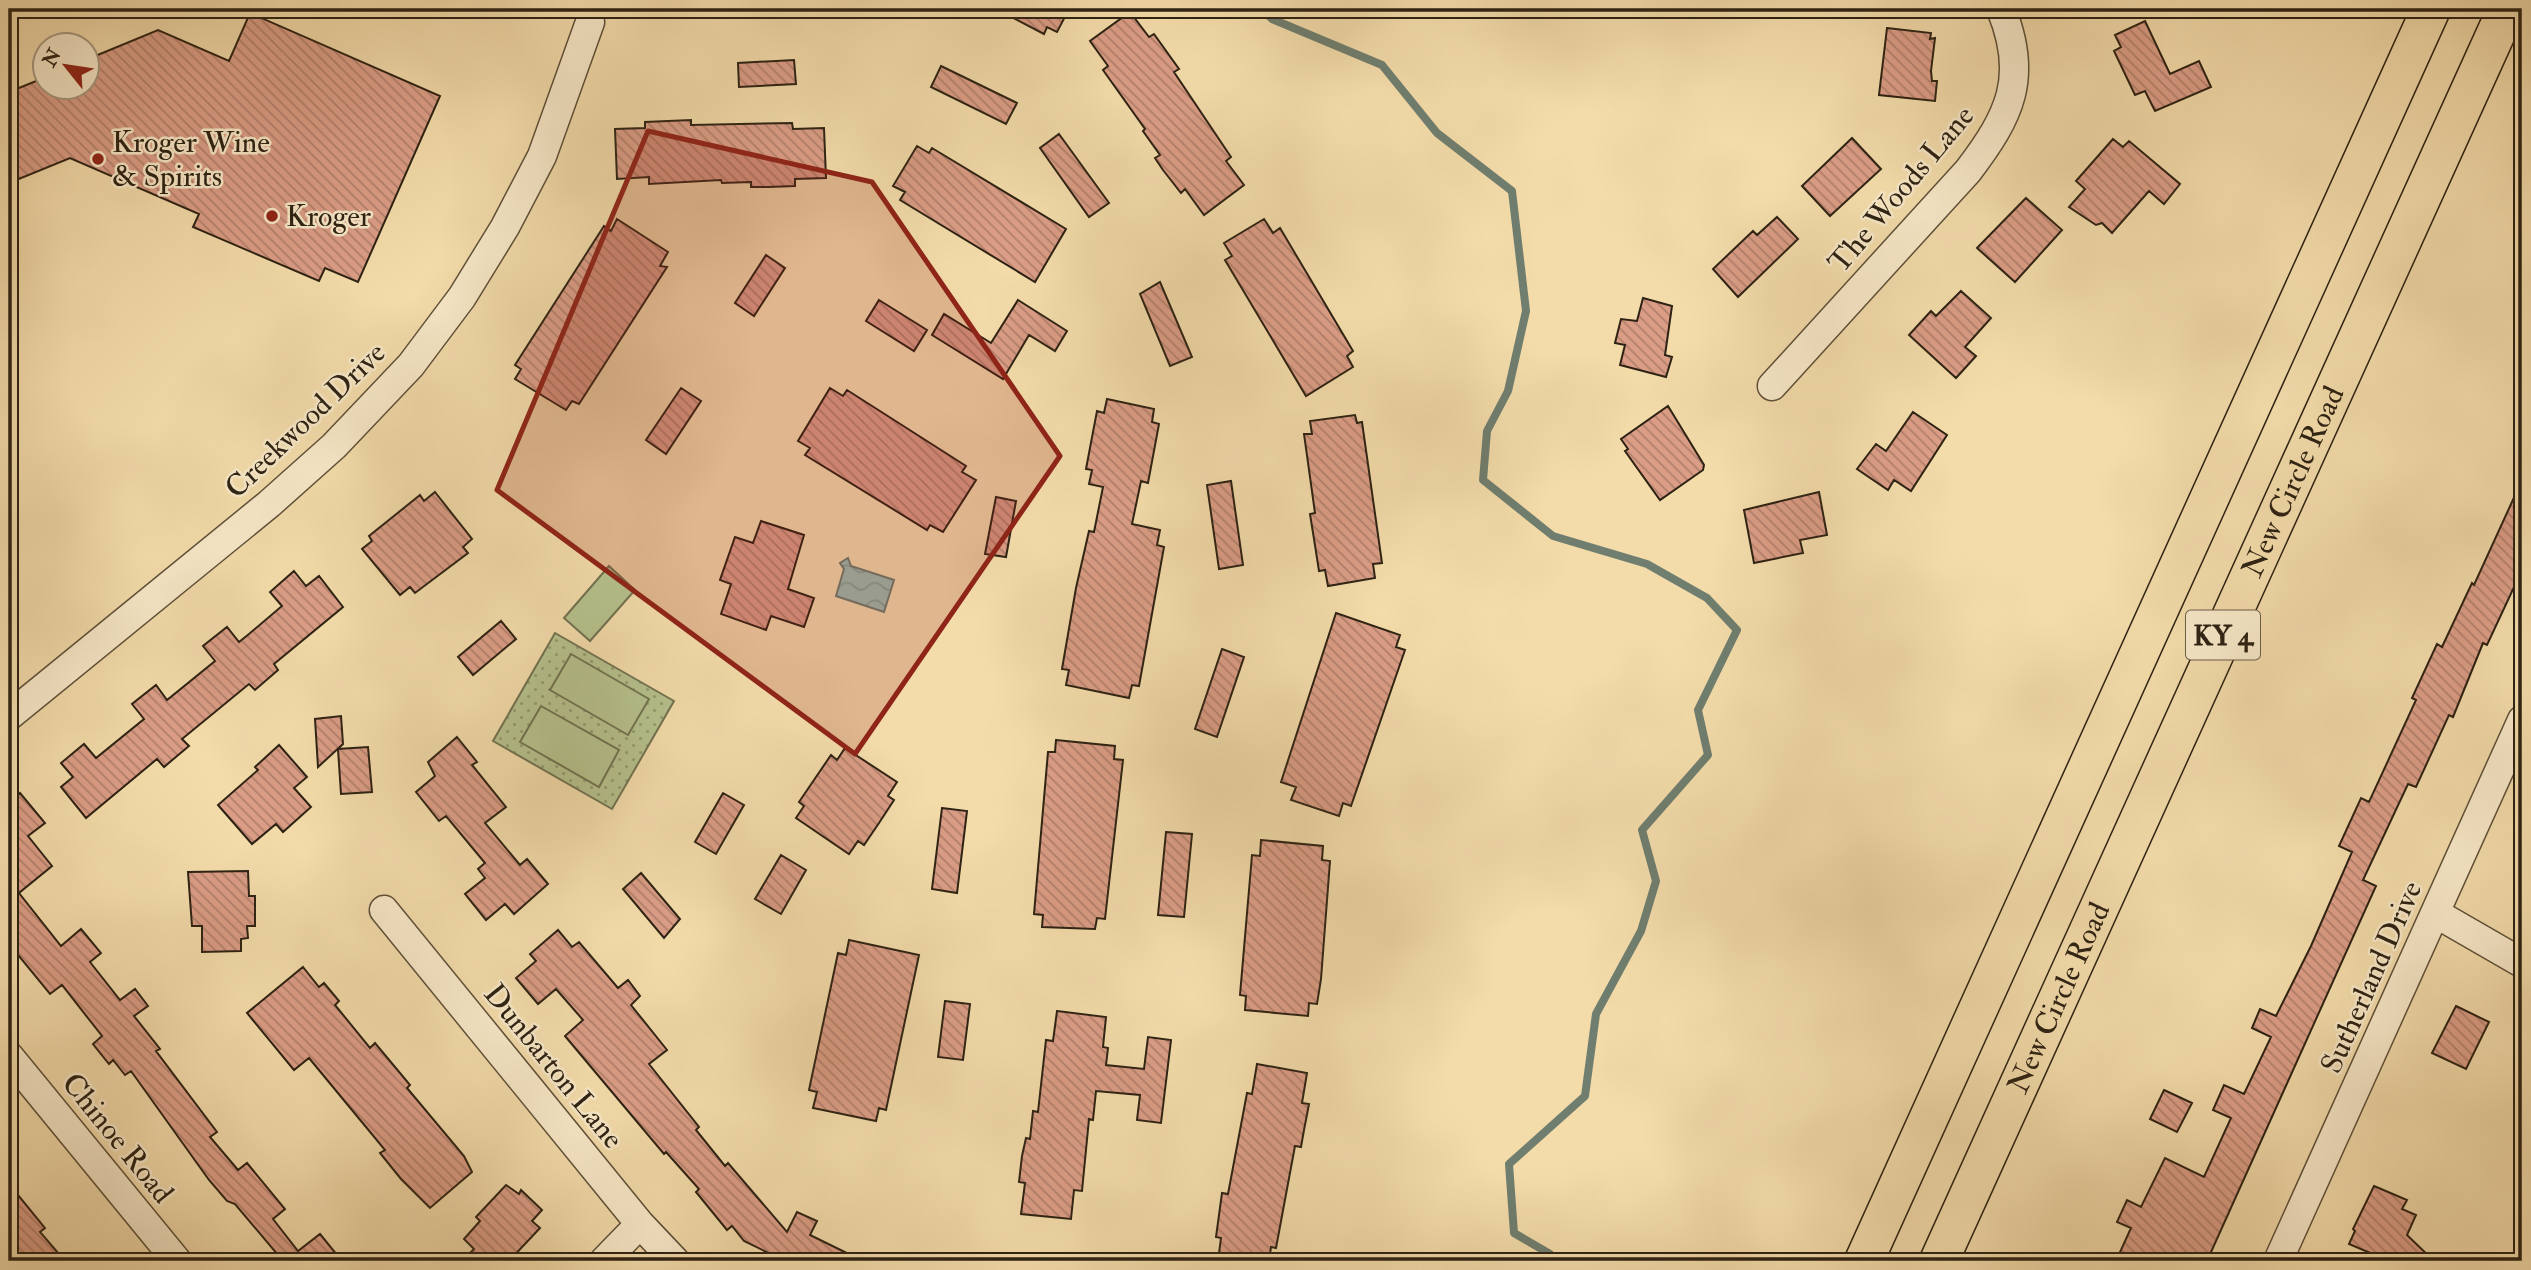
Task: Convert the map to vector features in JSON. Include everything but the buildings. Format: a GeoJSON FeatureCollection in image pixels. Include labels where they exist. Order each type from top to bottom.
{"type":"FeatureCollection","features":[{"type":"Feature","properties":{"kind":"highway","name":"KY 4"},"geometry":{"type":"LineString","coordinates":[[1864,1261],[2431,9]]}},
{"type":"Feature","properties":{"kind":"highway","name":"New Circle Road"},"geometry":{"type":"LineString","coordinates":[[1938,1261],[2507,9]]}},
{"type":"Feature","properties":{"kind":"street","name":"The Woods Lane"},"geometry":{"type":"LineString","coordinates":[[1772,386],[1968,171],[1996,135],[2011,101],[2016,69],[2012,43],[2001,9]]}},
{"type":"Feature","properties":{"kind":"street","name":"Creekwood Drive"},"geometry":{"type":"LineString","coordinates":[[9,716],[270,504],[344,437],[411,365],[462,297],[505,228],[542,156],[590,22]]}},
{"type":"Feature","properties":{"kind":"street","name":"Sutherland Drive"},"geometry":{"type":"LineString","coordinates":[[2278,1261],[2437,914],[2522,720]]}},
{"type":"Feature","properties":{"kind":"street","name":"Dunbarton Lane"},"geometry":{"type":"LineString","coordinates":[[384,910],[640,1224],[675,1261]]}},
{"type":"Feature","properties":{"kind":"street"},"geometry":{"type":"LineString","coordinates":[[2437,914],[2522,963]]}},
{"type":"Feature","properties":{"kind":"street","name":"Chinoe Road"},"geometry":{"type":"LineString","coordinates":[[9,1056],[177,1261]]}},
{"type":"Feature","properties":{"kind":"street"},"geometry":{"type":"LineString","coordinates":[[604,1261],[640,1224]]}},
{"type":"Feature","properties":{"kind":"highlighted area"},"geometry":{"type":"Polygon","coordinates":[[[648,131],[872,182],[1060,456],[855,754],[497,490],[648,131]]]}},
{"type":"Feature","properties":{"kind":"green space"},"geometry":{"type":"Polygon","coordinates":[[[609,566],[635,590],[590,641],[564,618],[609,566]]]}},
{"type":"Feature","properties":{"kind":"green space"},"geometry":{"type":"Polygon","coordinates":[[[555,633],[674,701],[612,809],[493,741],[555,633]]]}},
{"type":"Feature","properties":{"kind":"green space"},"geometry":{"type":"Polygon","coordinates":[[[571,654],[649,699],[628,735],[550,690],[571,654]]]}},
{"type":"Feature","properties":{"kind":"green space"},"geometry":{"type":"Polygon","coordinates":[[[541,706],[619,750],[599,787],[520,742],[541,706]]]}},
{"type":"Feature","properties":{"kind":"water"},"geometry":{"type":"Polygon","coordinates":[[[848,558],[851,566],[894,580],[884,612],[836,596],[844,569],[840,563],[848,558]]]}},
{"type":"Feature","properties":{"kind":"waterway"},"geometry":{"type":"LineString","coordinates":[[1262,9],[1272,19],[1382,65],[1437,133],[1512,191],[1526,311],[1508,391],[1487,431],[1483,480],[1553,536],[1647,564],[1707,598],[1737,630],[1698,710],[1708,755],[1642,830],[1656,881],[1641,931],[1596,1014],[1585,1096],[1509,1164],[1514,1233],[1550,1254],[1549,1261]]}},
{"type":"Feature","properties":{"kind":"place","name":"Kroger Wine & Spirits"},"geometry":{"type":"Point","coordinates":[98,159]}},
{"type":"Feature","properties":{"kind":"place","name":"Kroger"},"geometry":{"type":"Point","coordinates":[272,216]}}]}
